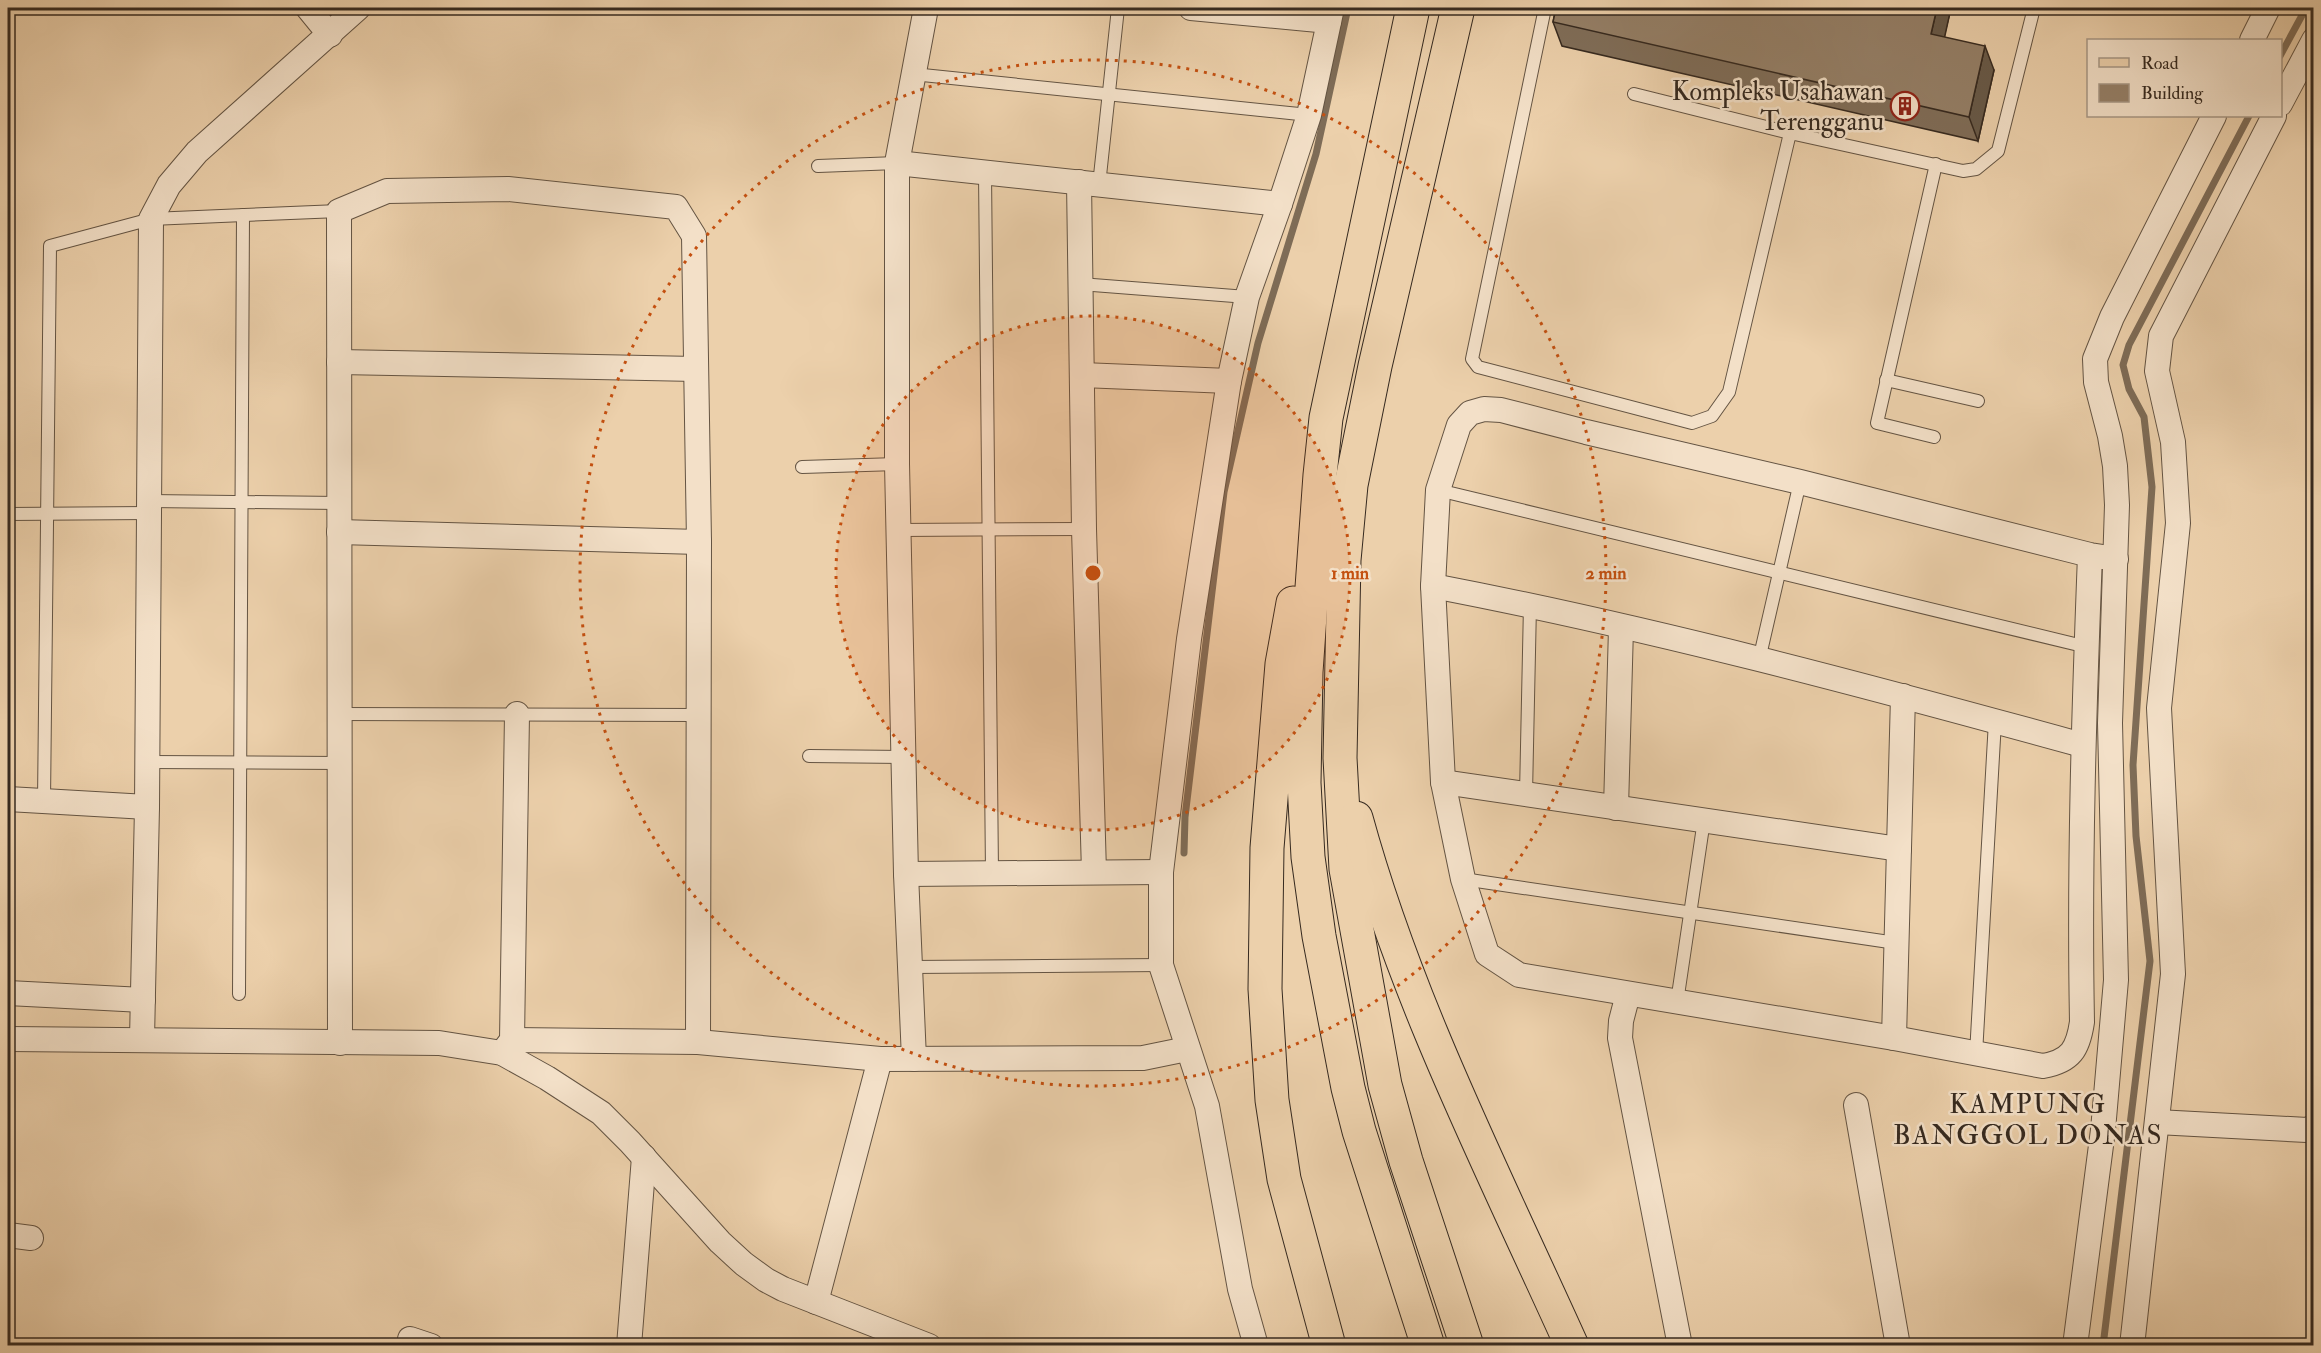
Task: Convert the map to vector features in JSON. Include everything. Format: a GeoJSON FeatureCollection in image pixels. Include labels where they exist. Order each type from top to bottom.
{"type":"FeatureCollection","features":[{"type":"Feature","properties":{"kind":"main road"},"geometry":{"type":"LineString","coordinates":[[1329,1346],[1284,1179],[1272,1100],[1264,989],[1267,848],[1282,664],[1335,366],[1413,8]]}},
{"type":"Feature","properties":{"kind":"main road"},"geometry":{"type":"LineString","coordinates":[[1458,8],[1375,366],[1351,485],[1344,560],[1340,758],[1346,869],[1386,1085],[1406,1161],[1467,1346]]}},
{"type":"Feature","properties":{"kind":"main road"},"geometry":{"type":"LineString","coordinates":[[1326,418],[1306,672],[1304,783],[1310,876],[1348,1088],[1428,1346]]}},
{"type":"Feature","properties":{"kind":"main road"},"geometry":{"type":"LineString","coordinates":[[1340,758],[1366,852],[1424,1019],[1572,1346]]}},
{"type":"Feature","properties":{"kind":"street"},"geometry":{"type":"LineString","coordinates":[[308,8],[330,35]]}},
{"type":"Feature","properties":{"kind":"street"},"geometry":{"type":"LineString","coordinates":[[142,1039],[147,807],[151,219],[169,185],[197,152],[358,8]]}},
{"type":"Feature","properties":{"kind":"street"},"geometry":{"type":"LineString","coordinates":[[914,1059],[906,874],[898,530],[897,164],[926,8]]}},
{"type":"Feature","properties":{"kind":"street"},"geometry":{"type":"LineString","coordinates":[[1191,8],[1331,14],[1308,115],[1281,204],[1247,297],[1229,381],[1189,639],[1161,872],[1161,965],[1207,1106],[1240,1289],[1256,1346]]}},
{"type":"Feature","properties":{"kind":"street"},"geometry":{"type":"LineString","coordinates":[[2252,39],[2268,8]]}},
{"type":"Feature","properties":{"kind":"street"},"geometry":{"type":"LineString","coordinates":[[2282,100],[2313,40]]}},
{"type":"Feature","properties":{"kind":"street"},"geometry":{"type":"LineString","coordinates":[[2075,1346],[2103,1130],[2114,1014],[2115,949],[2110,723],[2116,559],[2115,466],[2096,382],[2095,359],[2112,317],[2213,117]]}},
{"type":"Feature","properties":{"kind":"street"},"geometry":{"type":"LineString","coordinates":[[2132,1346],[2174,974],[2159,708],[2178,523],[2173,442],[2157,371],[2161,336],[2273,117]]}},
{"type":"Feature","properties":{"kind":"street"},"geometry":{"type":"LineString","coordinates":[[897,164],[1281,204]]}},
{"type":"Feature","properties":{"kind":"street"},"geometry":{"type":"LineString","coordinates":[[1089,184],[1080,284],[1084,529],[1094,872]]}},
{"type":"Feature","properties":{"kind":"street"},"geometry":{"type":"LineString","coordinates":[[340,1043],[339,211],[387,192],[508,189],[676,207],[694,236],[699,542],[698,1042]]}},
{"type":"Feature","properties":{"kind":"street"},"geometry":{"type":"LineString","coordinates":[[339,362],[696,369]]}},
{"type":"Feature","properties":{"kind":"street"},"geometry":{"type":"LineString","coordinates":[[1082,375],[1229,381]]}},
{"type":"Feature","properties":{"kind":"street"},"geometry":{"type":"LineString","coordinates":[[2090,555],[2082,745],[2080,904],[2082,1022],[2080,1038],[2073,1051],[2059,1064],[2043,1066],[1894,1038],[1519,975],[1487,954],[1463,879],[1443,782],[1433,586],[1438,490],[1459,425],[1470,413],[1484,409],[1501,410],[2090,555],[2116,559]]}},
{"type":"Feature","properties":{"kind":"street"},"geometry":{"type":"LineString","coordinates":[[339,531],[699,542]]}},
{"type":"Feature","properties":{"kind":"street"},"geometry":{"type":"LineString","coordinates":[[1433,586],[1530,605],[1759,660],[1903,696],[2082,745]]}},
{"type":"Feature","properties":{"kind":"street"},"geometry":{"type":"LineString","coordinates":[[1616,807],[1621,628]]}},
{"type":"Feature","properties":{"kind":"street"},"geometry":{"type":"LineString","coordinates":[[1894,1038],[1903,696]]}},
{"type":"Feature","properties":{"kind":"street"},"geometry":{"type":"LineString","coordinates":[[507,1047],[517,714]]}},
{"type":"Feature","properties":{"kind":"street"},"geometry":{"type":"LineString","coordinates":[[1443,782],[1899,849]]}},
{"type":"Feature","properties":{"kind":"street"},"geometry":{"type":"LineString","coordinates":[[8,799],[147,807]]}},
{"type":"Feature","properties":{"kind":"street"},"geometry":{"type":"LineString","coordinates":[[906,874],[1161,872]]}},
{"type":"Feature","properties":{"kind":"street"},"geometry":{"type":"LineString","coordinates":[[8,993],[143,1000]]}},
{"type":"Feature","properties":{"kind":"street"},"geometry":{"type":"LineString","coordinates":[[1628,994],[1621,1021],[1620,1038],[1680,1346]]}},
{"type":"Feature","properties":{"kind":"street"},"geometry":{"type":"LineString","coordinates":[[8,1039],[439,1043],[507,1047],[698,1042],[880,1059],[1143,1058],[1187,1049]]}},
{"type":"Feature","properties":{"kind":"street"},"geometry":{"type":"LineString","coordinates":[[507,1047],[547,1078],[601,1113],[720,1242],[766,1280],[783,1289],[927,1345]]}},
{"type":"Feature","properties":{"kind":"street"},"geometry":{"type":"LineString","coordinates":[[816,1302],[880,1059]]}},
{"type":"Feature","properties":{"kind":"street"},"geometry":{"type":"LineString","coordinates":[[1856,1105],[1898,1346]]}},
{"type":"Feature","properties":{"kind":"street"},"geometry":{"type":"LineString","coordinates":[[2157,1122],[2307,1130],[2313,1127]]}},
{"type":"Feature","properties":{"kind":"street"},"geometry":{"type":"LineString","coordinates":[[629,1346],[644,1157]]}},
{"type":"Feature","properties":{"kind":"street"},"geometry":{"type":"LineString","coordinates":[[8,1235],[31,1238]]}},
{"type":"Feature","properties":{"kind":"lane"},"geometry":{"type":"LineString","coordinates":[[1089,184],[1109,94],[1118,8]]}},
{"type":"Feature","properties":{"kind":"lane"},"geometry":{"type":"LineString","coordinates":[[1545,8],[1472,359],[1478,367],[1692,423],[1712,416],[1729,392],[1790,133]]}},
{"type":"Feature","properties":{"kind":"lane"},"geometry":{"type":"LineString","coordinates":[[1634,94],[1790,133],[1963,171],[1976,169],[1998,151],[2034,8]]}},
{"type":"Feature","properties":{"kind":"lane"},"geometry":{"type":"LineString","coordinates":[[914,74],[1308,115]]}},
{"type":"Feature","properties":{"kind":"lane"},"geometry":{"type":"LineString","coordinates":[[818,166],[897,164]]}},
{"type":"Feature","properties":{"kind":"lane"},"geometry":{"type":"LineString","coordinates":[[1935,437],[1877,423],[1936,164]]}},
{"type":"Feature","properties":{"kind":"lane"},"geometry":{"type":"LineString","coordinates":[[985,173],[992,873]]}},
{"type":"Feature","properties":{"kind":"lane"},"geometry":{"type":"LineString","coordinates":[[44,801],[50,246],[151,219],[339,211]]}},
{"type":"Feature","properties":{"kind":"lane"},"geometry":{"type":"LineString","coordinates":[[239,994],[243,215]]}},
{"type":"Feature","properties":{"kind":"lane"},"geometry":{"type":"LineString","coordinates":[[1080,284],[1247,297]]}},
{"type":"Feature","properties":{"kind":"lane"},"geometry":{"type":"LineString","coordinates":[[1886,380],[1978,401]]}},
{"type":"Feature","properties":{"kind":"lane"},"geometry":{"type":"LineString","coordinates":[[802,467],[897,464]]}},
{"type":"Feature","properties":{"kind":"lane"},"geometry":{"type":"LineString","coordinates":[[1759,660],[1800,482]]}},
{"type":"Feature","properties":{"kind":"lane"},"geometry":{"type":"LineString","coordinates":[[1438,490],[2087,647]]}},
{"type":"Feature","properties":{"kind":"lane"},"geometry":{"type":"LineString","coordinates":[[8,514],[242,502],[339,503]]}},
{"type":"Feature","properties":{"kind":"lane"},"geometry":{"type":"LineString","coordinates":[[898,530],[1084,529]]}},
{"type":"Feature","properties":{"kind":"lane"},"geometry":{"type":"LineString","coordinates":[[1526,794],[1530,605]]}},
{"type":"Feature","properties":{"kind":"lane"},"geometry":{"type":"LineString","coordinates":[[340,714],[698,715]]}},
{"type":"Feature","properties":{"kind":"lane"},"geometry":{"type":"LineString","coordinates":[[1976,1054],[1995,721]]}},
{"type":"Feature","properties":{"kind":"lane"},"geometry":{"type":"LineString","coordinates":[[809,756],[903,757]]}},
{"type":"Feature","properties":{"kind":"lane"},"geometry":{"type":"LineString","coordinates":[[147,762],[340,763]]}},
{"type":"Feature","properties":{"kind":"lane"},"geometry":{"type":"LineString","coordinates":[[1677,1002],[1704,820]]}},
{"type":"Feature","properties":{"kind":"lane"},"geometry":{"type":"LineString","coordinates":[[1463,879],[1896,944]]}},
{"type":"Feature","properties":{"kind":"lane"},"geometry":{"type":"LineString","coordinates":[[910,967],[1161,965]]}},
{"type":"Feature","properties":{"kind":"building","name":"Kompleks Usahawan Terengganu"},"geometry":{"type":"Polygon","coordinates":[[[1556,8],[1937,8],[1931,34],[1985,46],[1969,117],[1553,22],[1556,8]]]}},
{"type":"Feature","properties":{"kind":"waterway"},"geometry":{"type":"LineString","coordinates":[[1184,853],[1185,817],[1224,492],[1258,343],[1316,154],[1348,8]]}},
{"type":"Feature","properties":{"kind":"waterway"},"geometry":{"type":"LineString","coordinates":[[2282,52],[2306,8]]}},
{"type":"Feature","properties":{"kind":"waterway"},"geometry":{"type":"LineString","coordinates":[[2103,1346],[2150,961],[2136,836],[2133,765],[2152,487],[2144,417],[2129,389],[2123,365],[2129,345],[2248,117]]}},
{"type":"Feature","properties":{"kind":"place","name":"Kompleks Usahawan Terengganu"},"geometry":{"type":"Point","coordinates":[1905,106]}},
{"type":"Feature","properties":{"kind":"district","name":"KAMPUNG BANGGOL DONAS"},"geometry":{"type":"Point","coordinates":[2028,1120]}}]}
